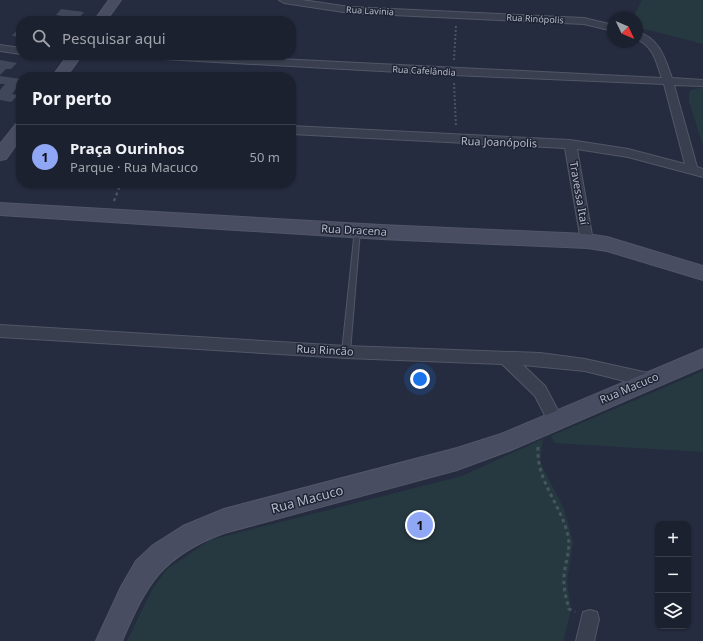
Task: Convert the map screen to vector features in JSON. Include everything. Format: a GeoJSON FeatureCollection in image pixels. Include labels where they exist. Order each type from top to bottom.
{"type":"FeatureCollection","features":[{"type":"Feature","properties":{"kind":"street"},"geometry":{"type":"LineString","coordinates":[[104,16],[115,0]]}},
{"type":"Feature","properties":{"kind":"street","name":"Rua Lavinia"},"geometry":{"type":"LineString","coordinates":[[284,0],[350,10],[456,15]]}},
{"type":"Feature","properties":{"kind":"street","name":"Rua Rinópolis"},"geometry":{"type":"LineString","coordinates":[[456,15],[584,21],[607,27]]}},
{"type":"Feature","properties":{"kind":"street"},"geometry":{"type":"LineString","coordinates":[[643,38],[652,43],[656,50],[668,81],[698,172]]}},
{"type":"Feature","properties":{"kind":"street"},"geometry":{"type":"LineString","coordinates":[[0,48],[16,50]]}},
{"type":"Feature","properties":{"kind":"street"},"geometry":{"type":"LineString","coordinates":[[63,72],[71,60]]}},
{"type":"Feature","properties":{"kind":"street","name":"Rua Cafelândia"},"geometry":{"type":"LineString","coordinates":[[233,60],[461,73],[703,83]]}},
{"type":"Feature","properties":{"kind":"street","name":"Rua Joanópolis"},"geometry":{"type":"LineString","coordinates":[[296,130],[570,144],[628,153],[698,172]]}},
{"type":"Feature","properties":{"kind":"street"},"geometry":{"type":"LineString","coordinates":[[0,155],[16,134]]}},
{"type":"Feature","properties":{"kind":"street","name":"Travessa Itaí"},"geometry":{"type":"LineString","coordinates":[[570,144],[587,241]]}},
{"type":"Feature","properties":{"kind":"street","name":"Rua Dracena"},"geometry":{"type":"LineString","coordinates":[[0,209],[107,217],[587,241],[607,244],[703,274]]}},
{"type":"Feature","properties":{"kind":"street","name":"Rua Rincão"},"geometry":{"type":"LineString","coordinates":[[0,331],[346,352],[540,359],[585,365],[648,380]]}},
{"type":"Feature","properties":{"kind":"street"},"geometry":{"type":"LineString","coordinates":[[506,358],[540,391],[555,420]]}},
{"type":"Feature","properties":{"kind":"street","name":"Rua Macuco"},"geometry":{"type":"LineString","coordinates":[[109,641],[129,598],[145,570],[180,540],[201,529],[224,521],[457,459],[503,443],[648,380],[703,358]]}},
{"type":"Feature","properties":{"kind":"street"},"geometry":{"type":"LineString","coordinates":[[585,641],[590,619]]}},
{"type":"Feature","properties":{"kind":"lane"},"geometry":{"type":"LineString","coordinates":[[346,352],[357,230]]}},
{"type":"Feature","properties":{"kind":"path"},"geometry":{"type":"LineString","coordinates":[[533,430],[539,445],[536,461],[560,511],[569,539],[570,552],[564,575],[569,609],[590,619]]}},
{"type":"Feature","properties":{"kind":"shaded area"},"geometry":{"type":"Polygon","coordinates":[[[642,0],[703,0],[703,44],[643,29],[643,12],[636,12],[642,0]]]}},
{"type":"Feature","properties":{"kind":"shaded area"},"geometry":{"type":"Polygon","coordinates":[[[703,88],[703,146],[689,101],[689,93],[691,90],[703,88]]]}},
{"type":"Feature","properties":{"kind":"shaded area"},"geometry":{"type":"Polygon","coordinates":[[[703,371],[703,452],[555,443],[551,436],[703,371]]]}},
{"type":"Feature","properties":{"kind":"shaded area"},"geometry":{"type":"Polygon","coordinates":[[[543,439],[540,462],[564,509],[573,542],[567,581],[571,610],[563,641],[127,641],[152,590],[166,570],[210,540],[462,476],[543,439]]]}},
{"type":"Feature","properties":{"kind":"building"},"geometry":{"type":"Polygon","coordinates":[[[61,9],[84,12],[81,16],[56,15],[61,9]]]}},
{"type":"Feature","properties":{"kind":"building"},"geometry":{"type":"Polygon","coordinates":[[[16,31],[16,36],[12,36],[16,31]]]}},
{"type":"Feature","properties":{"kind":"building"},"geometry":{"type":"Polygon","coordinates":[[[0,60],[17,63],[11,69],[6,69],[0,75],[0,60]]]}},
{"type":"Feature","properties":{"kind":"building"},"geometry":{"type":"Polygon","coordinates":[[[0,76],[16,78],[16,89],[12,94],[16,95],[16,97],[11,102],[0,100],[0,90],[5,84],[0,84],[0,76]]]}},
{"type":"Feature","properties":{"kind":"place","name":"Praça Ourinhos"},"geometry":{"type":"Point","coordinates":[420,525]}}]}
